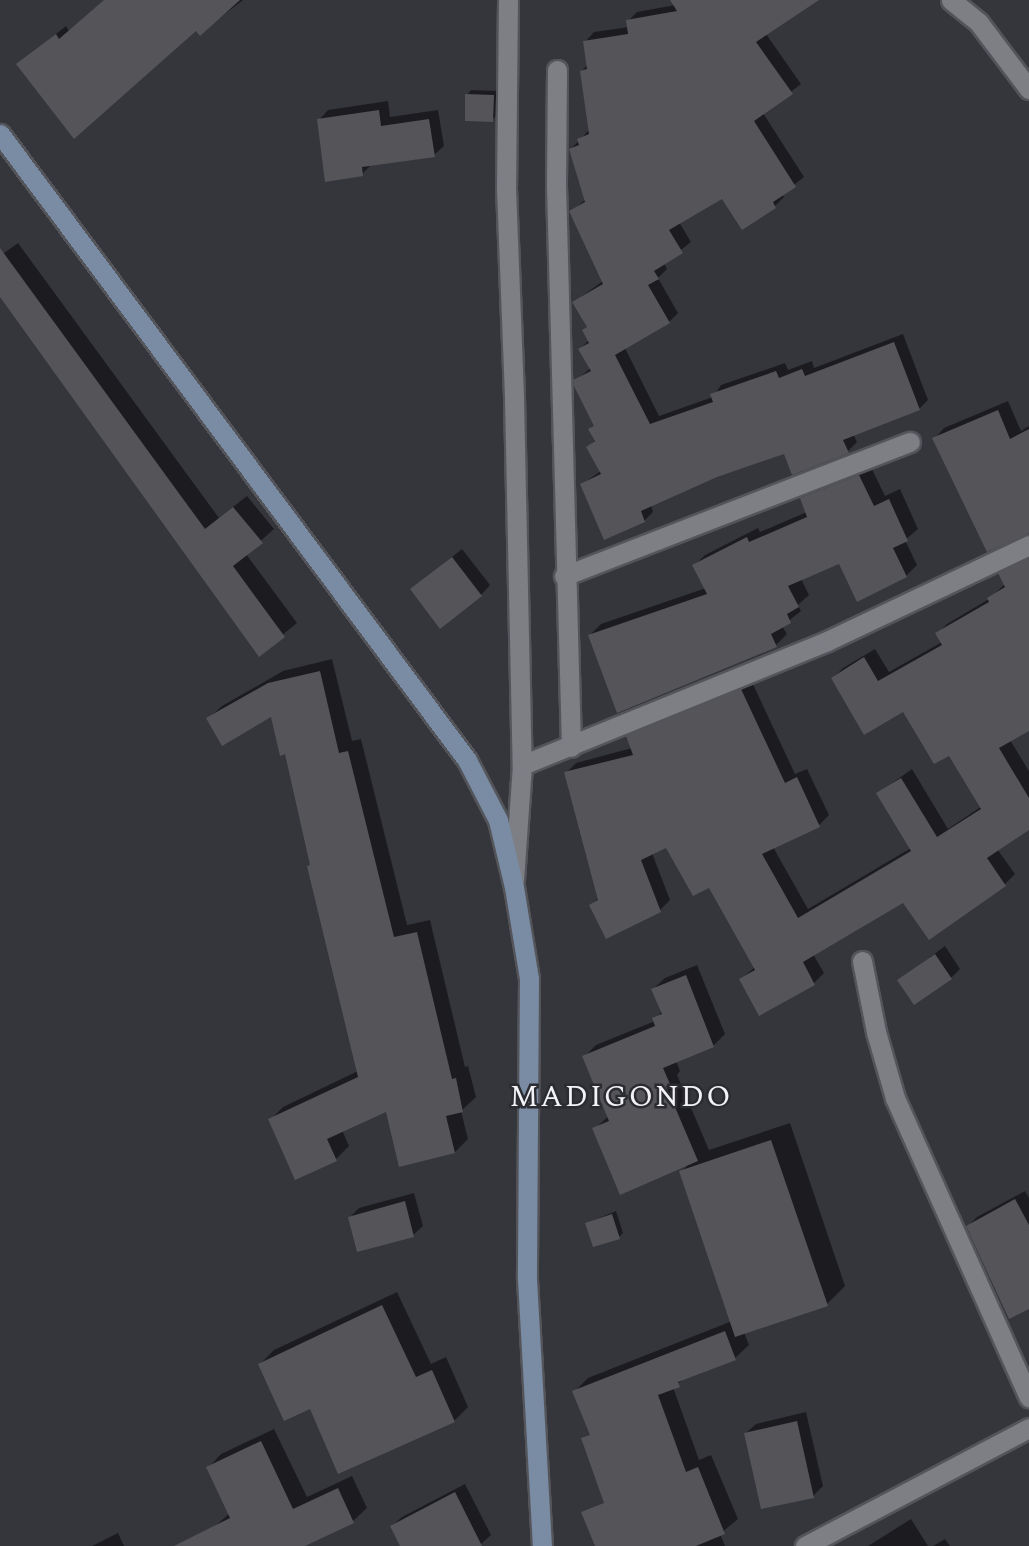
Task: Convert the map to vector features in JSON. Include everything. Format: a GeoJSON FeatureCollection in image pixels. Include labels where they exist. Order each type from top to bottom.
{"type":"FeatureCollection","features":[{"type":"Feature","properties":{"kind":"main road"},"geometry":{"type":"LineString","coordinates":[[0,134],[467,760],[498,820],[514,887],[529,979],[527,1279],[542,1546]]}},
{"type":"Feature","properties":{"kind":"street"},"geometry":{"type":"LineString","coordinates":[[508,0],[506,188],[514,398],[522,765],[514,887]]}},
{"type":"Feature","properties":{"kind":"street"},"geometry":{"type":"LineString","coordinates":[[951,0],[979,23],[1020,73],[1029,89]]}},
{"type":"Feature","properties":{"kind":"street"},"geometry":{"type":"LineString","coordinates":[[557,70],[556,185],[564,576],[571,747]]}},
{"type":"Feature","properties":{"kind":"street"},"geometry":{"type":"LineString","coordinates":[[564,576],[910,442]]}},
{"type":"Feature","properties":{"kind":"street"},"geometry":{"type":"LineString","coordinates":[[522,765],[827,641],[1029,545]]}},
{"type":"Feature","properties":{"kind":"street"},"geometry":{"type":"LineString","coordinates":[[862,961],[876,1032],[895,1098],[1029,1397]]}},
{"type":"Feature","properties":{"kind":"street"},"geometry":{"type":"LineString","coordinates":[[805,1546],[1029,1428]]}},
{"type":"Feature","properties":{"kind":"building"},"geometry":{"type":"Polygon","coordinates":[[[104,0],[240,0],[200,36],[196,31],[74,139],[16,64],[56,34],[59,39],[104,0]]]}},
{"type":"Feature","properties":{"kind":"building"},"geometry":{"type":"Polygon","coordinates":[[[670,0],[819,0],[756,42],[793,94],[754,121],[796,187],[773,202],[776,208],[742,230],[722,199],[669,230],[683,253],[654,271],[659,279],[648,285],[670,323],[615,355],[650,424],[713,402],[710,394],[776,371],[779,378],[802,369],[805,376],[894,342],[920,410],[843,440],[849,453],[792,475],[784,454],[717,477],[641,511],[645,522],[604,540],[580,484],[601,474],[586,447],[595,441],[588,429],[594,426],[574,386],[573,380],[591,371],[578,349],[589,343],[582,330],[587,327],[572,302],[603,284],[569,211],[585,202],[569,149],[579,145],[577,139],[589,134],[580,71],[587,69],[583,41],[628,34],[626,20],[677,11],[670,0]]]}},
{"type":"Feature","properties":{"kind":"building"},"geometry":{"type":"Polygon","coordinates":[[[465,94],[494,95],[493,122],[465,121],[465,94]]]}},
{"type":"Feature","properties":{"kind":"building"},"geometry":{"type":"Polygon","coordinates":[[[379,110],[381,126],[429,119],[435,157],[362,167],[363,176],[325,182],[317,119],[379,110]]]}},
{"type":"Feature","properties":{"kind":"building"},"geometry":{"type":"Polygon","coordinates":[[[0,248],[205,529],[233,507],[263,543],[233,566],[285,637],[259,657],[0,297],[0,248]]]}},
{"type":"Feature","properties":{"kind":"building"},"geometry":{"type":"Polygon","coordinates":[[[998,410],[1010,439],[1029,429],[1029,533],[987,552],[932,438],[998,410]]]}},
{"type":"Feature","properties":{"kind":"building"},"geometry":{"type":"Polygon","coordinates":[[[859,475],[874,506],[889,499],[908,541],[893,548],[907,577],[857,602],[839,564],[788,586],[799,607],[787,614],[791,623],[771,634],[777,647],[617,713],[588,635],[707,594],[692,565],[747,537],[749,542],[807,517],[800,498],[859,475]]]}},
{"type":"Feature","properties":{"kind":"building"},"geometry":{"type":"Polygon","coordinates":[[[452,557],[482,596],[440,629],[410,589],[452,557]]]}},
{"type":"Feature","properties":{"kind":"building"},"geometry":{"type":"Polygon","coordinates":[[[1029,559],[1029,731],[999,748],[1029,798],[1029,830],[987,858],[1006,886],[929,940],[903,903],[803,962],[815,985],[759,1016],[739,979],[755,970],[709,888],[693,896],[666,848],[641,860],[661,912],[606,939],[589,905],[598,900],[564,772],[633,755],[626,736],[741,689],[785,783],[797,777],[820,827],[762,854],[798,918],[911,851],[876,793],[901,778],[937,837],[981,809],[949,756],[934,764],[903,712],[864,735],[831,678],[864,657],[878,681],[942,645],[935,633],[989,602],[987,598],[1005,587],[998,573],[1029,559]]]}},
{"type":"Feature","properties":{"kind":"building"},"geometry":{"type":"Polygon","coordinates":[[[320,671],[339,753],[348,751],[394,937],[417,932],[452,1079],[456,1078],[463,1112],[446,1116],[455,1153],[399,1167],[386,1112],[327,1139],[337,1161],[295,1180],[268,1119],[358,1077],[307,866],[310,865],[285,754],[280,756],[271,717],[222,746],[206,718],[268,683],[320,671]]]}},
{"type":"Feature","properties":{"kind":"building"},"geometry":{"type":"Polygon","coordinates":[[[935,954],[952,979],[914,1005],[897,980],[935,954]]]}},
{"type":"Feature","properties":{"kind":"building"},"geometry":{"type":"Polygon","coordinates":[[[686,975],[714,1047],[663,1068],[670,1084],[666,1086],[698,1161],[620,1195],[592,1128],[609,1121],[582,1056],[655,1026],[652,1018],[662,1014],[651,989],[686,975]]]}},
{"type":"Feature","properties":{"kind":"building"},"geometry":{"type":"Polygon","coordinates":[[[771,1140],[828,1306],[735,1337],[679,1171],[771,1140]]]}},
{"type":"Feature","properties":{"kind":"building"},"geometry":{"type":"Polygon","coordinates":[[[1015,1199],[1029,1225],[1029,1309],[1009,1319],[966,1226],[1015,1199]]]}},
{"type":"Feature","properties":{"kind":"building"},"geometry":{"type":"Polygon","coordinates":[[[405,1201],[414,1237],[357,1252],[348,1217],[405,1201]]]}},
{"type":"Feature","properties":{"kind":"building"},"geometry":{"type":"Polygon","coordinates":[[[612,1214],[620,1239],[593,1247],[585,1223],[612,1214]]]}},
{"type":"Feature","properties":{"kind":"building"},"geometry":{"type":"Polygon","coordinates":[[[382,1305],[416,1377],[432,1370],[455,1422],[338,1474],[310,1409],[284,1421],[258,1364],[382,1305]]]}},
{"type":"Feature","properties":{"kind":"building"},"geometry":{"type":"Polygon","coordinates":[[[725,1331],[736,1360],[678,1382],[680,1387],[658,1395],[686,1472],[698,1467],[725,1534],[696,1546],[595,1546],[581,1512],[604,1503],[581,1438],[590,1435],[572,1391],[725,1331]]]}},
{"type":"Feature","properties":{"kind":"building"},"geometry":{"type":"Polygon","coordinates":[[[797,1421],[814,1498],[761,1509],[744,1433],[797,1421]]]}},
{"type":"Feature","properties":{"kind":"building"},"geometry":{"type":"Polygon","coordinates":[[[261,1441],[293,1509],[338,1488],[354,1523],[305,1546],[174,1546],[230,1518],[206,1467],[261,1441]]]}},
{"type":"Feature","properties":{"kind":"building"},"geometry":{"type":"Polygon","coordinates":[[[455,1492],[482,1546],[400,1546],[390,1526],[455,1492]]]}},
{"type":"Feature","properties":{"kind":"district","name":"MADIGONDO"},"geometry":{"type":"Point","coordinates":[621,1097]}}]}
